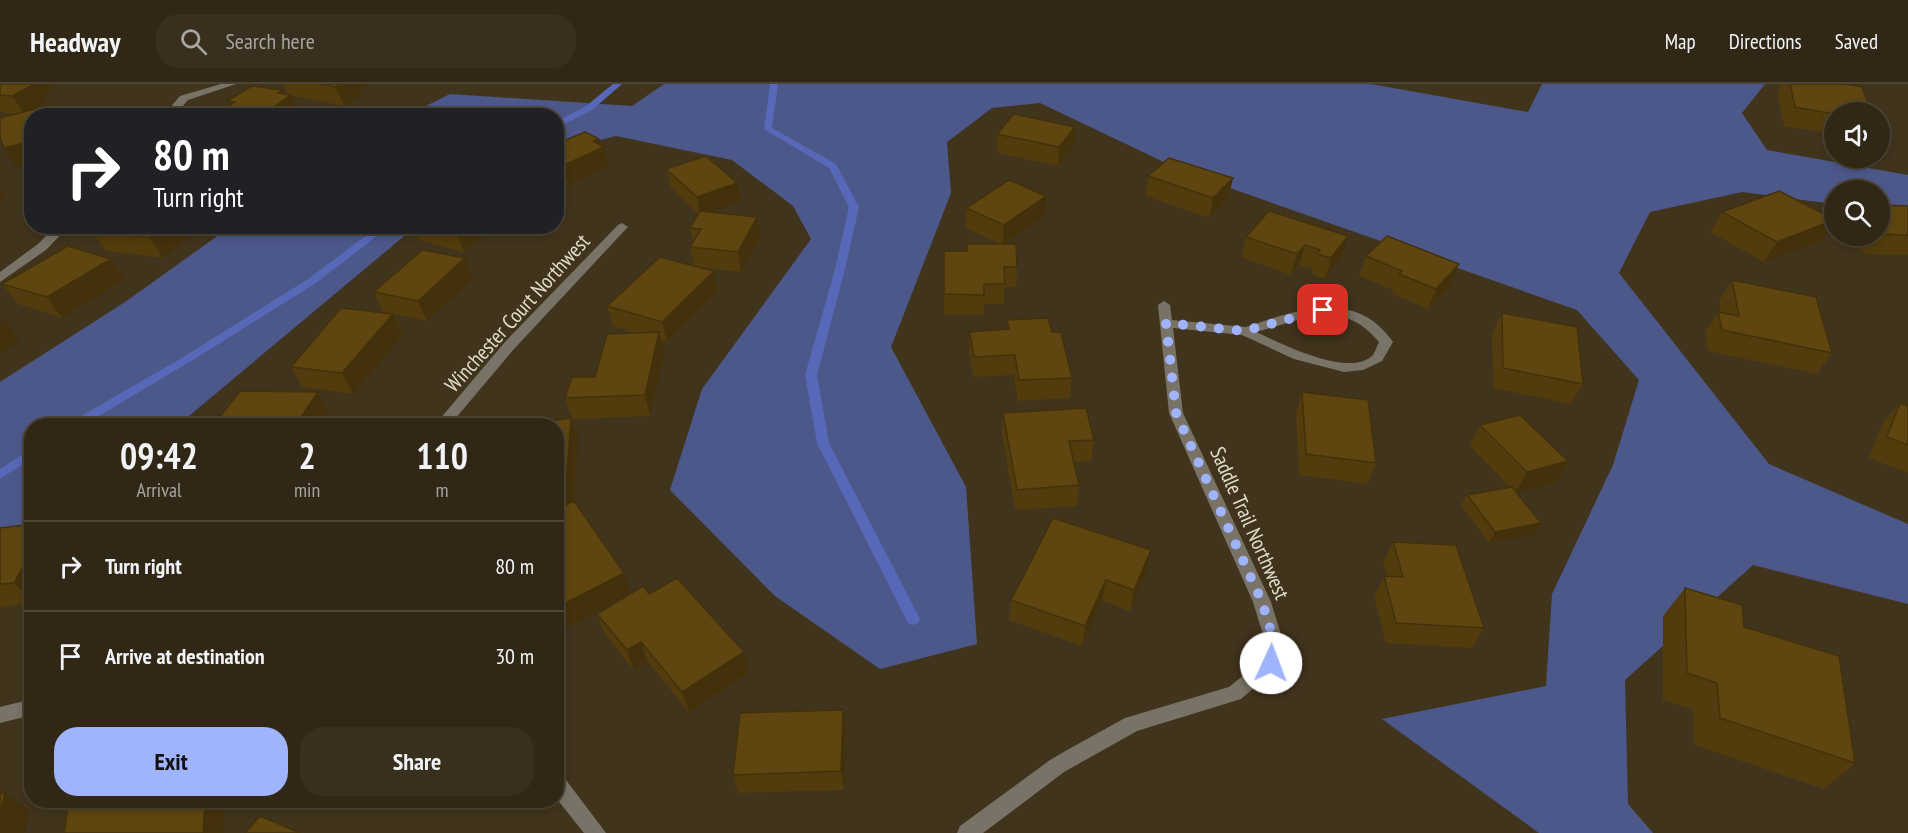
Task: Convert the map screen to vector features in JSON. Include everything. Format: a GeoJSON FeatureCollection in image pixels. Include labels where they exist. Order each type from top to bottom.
{"type":"FeatureCollection","features":[{"type":"Feature","properties":{"kind":"street"},"geometry":{"type":"LineString","coordinates":[[176,108],[184,99],[231,84]]}},
{"type":"Feature","properties":{"kind":"street","name":"Winchester Court Northwest"},"geometry":{"type":"LineString","coordinates":[[448,418],[509,346],[622,227]]}},
{"type":"Feature","properties":{"kind":"street"},"geometry":{"type":"LineString","coordinates":[[0,278],[42,247],[55,234]]}},
{"type":"Feature","properties":{"kind":"street","name":"Saddle Trail Northwest"},"geometry":{"type":"LineString","coordinates":[[967,833],[1066,760],[1132,724],[1235,693],[1271,663],[1273,638],[1262,602],[1176,413],[1164,305]]}},
{"type":"Feature","properties":{"kind":"street"},"geometry":{"type":"LineString","coordinates":[[1166,323],[1244,331],[1305,358],[1344,367],[1366,366],[1377,360],[1386,342],[1368,320],[1338,310],[1307,314],[1244,331]]}},
{"type":"Feature","properties":{"kind":"street"},"geometry":{"type":"LineString","coordinates":[[0,715],[24,709]]}},
{"type":"Feature","properties":{"kind":"street"},"geometry":{"type":"LineString","coordinates":[[564,792],[596,833]]}},
{"type":"Feature","properties":{"kind":"shaded area"},"geometry":{"type":"Polygon","coordinates":[[[664,84],[1371,84],[1528,112],[1542,84],[1765,84],[1742,113],[1767,150],[1824,160],[1824,168],[1869,168],[1908,175],[1908,213],[1890,210],[1890,180],[1824,180],[1824,203],[1742,192],[1650,212],[1619,273],[1769,464],[1908,524],[1908,604],[1753,565],[1625,680],[1628,804],[1653,833],[1539,833],[1382,719],[1546,686],[1552,594],[1613,465],[1639,380],[1577,310],[1187,173],[1040,103],[992,108],[947,142],[951,193],[891,347],[966,487],[977,644],[880,669],[775,596],[670,490],[702,389],[811,239],[793,206],[732,160],[616,136],[564,149],[564,108],[422,108],[450,94],[632,106],[664,84]]]}},
{"type":"Feature","properties":{"kind":"shaded area"},"geometry":{"type":"Polygon","coordinates":[[[220,234],[407,234],[187,418],[24,418],[24,529],[0,534],[0,382],[125,302],[220,234]]]}},
{"type":"Feature","properties":{"kind":"building"},"geometry":{"type":"Polygon","coordinates":[[[0,84],[34,84],[12,96],[0,95],[0,84]]]}},
{"type":"Feature","properties":{"kind":"building"},"geometry":{"type":"Polygon","coordinates":[[[319,84],[341,84],[336,87],[319,84]]]}},
{"type":"Feature","properties":{"kind":"building"},"geometry":{"type":"Polygon","coordinates":[[[1790,84],[1845,84],[1862,87],[1867,102],[1824,102],[1824,112],[1795,107],[1790,84]]]}},
{"type":"Feature","properties":{"kind":"building"},"geometry":{"type":"Polygon","coordinates":[[[252,86],[283,90],[278,93],[291,95],[272,108],[226,108],[235,102],[227,101],[252,86]]]}},
{"type":"Feature","properties":{"kind":"building"},"geometry":{"type":"Polygon","coordinates":[[[24,112],[24,143],[4,148],[0,137],[0,118],[24,112]]]}},
{"type":"Feature","properties":{"kind":"building"},"geometry":{"type":"Polygon","coordinates":[[[1014,114],[1075,127],[1059,147],[997,134],[1014,114]]]}},
{"type":"Feature","properties":{"kind":"building"},"geometry":{"type":"Polygon","coordinates":[[[585,132],[599,139],[593,141],[604,147],[564,165],[564,141],[585,132]]]}},
{"type":"Feature","properties":{"kind":"building"},"geometry":{"type":"Polygon","coordinates":[[[706,156],[737,183],[697,197],[666,169],[706,156]]]}},
{"type":"Feature","properties":{"kind":"building"},"geometry":{"type":"Polygon","coordinates":[[[1169,158],[1233,178],[1213,198],[1148,176],[1169,158]]]}},
{"type":"Feature","properties":{"kind":"building"},"geometry":{"type":"Polygon","coordinates":[[[1009,180],[1046,196],[1004,225],[966,208],[1009,180]]]}},
{"type":"Feature","properties":{"kind":"building"},"geometry":{"type":"Polygon","coordinates":[[[1779,191],[1824,214],[1824,224],[1777,242],[1722,212],[1779,191]]]}},
{"type":"Feature","properties":{"kind":"building"},"geometry":{"type":"Polygon","coordinates":[[[1890,205],[1908,206],[1908,235],[1890,234],[1890,205]]]}},
{"type":"Feature","properties":{"kind":"building"},"geometry":{"type":"Polygon","coordinates":[[[700,211],[757,217],[738,252],[690,247],[701,229],[690,228],[700,211]]]}},
{"type":"Feature","properties":{"kind":"building"},"geometry":{"type":"Polygon","coordinates":[[[1269,211],[1348,236],[1331,258],[1317,254],[1320,250],[1305,245],[1297,254],[1246,237],[1269,211]]]}},
{"type":"Feature","properties":{"kind":"building"},"geometry":{"type":"Polygon","coordinates":[[[117,234],[155,234],[150,238],[117,234]]]}},
{"type":"Feature","properties":{"kind":"building"},"geometry":{"type":"Polygon","coordinates":[[[1387,236],[1459,264],[1436,289],[1399,274],[1402,271],[1366,256],[1387,236]]]}},
{"type":"Feature","properties":{"kind":"building"},"geometry":{"type":"Polygon","coordinates":[[[967,244],[1016,244],[1017,267],[1004,267],[1005,284],[984,284],[984,295],[944,294],[944,251],[967,251],[967,244]]]}},
{"type":"Feature","properties":{"kind":"building"},"geometry":{"type":"Polygon","coordinates":[[[68,246],[111,259],[47,297],[2,284],[68,246]]]}},
{"type":"Feature","properties":{"kind":"building"},"geometry":{"type":"Polygon","coordinates":[[[422,250],[465,258],[418,301],[374,292],[422,250]]]}},
{"type":"Feature","properties":{"kind":"building"},"geometry":{"type":"Polygon","coordinates":[[[660,257],[714,271],[662,322],[607,306],[660,257]]]}},
{"type":"Feature","properties":{"kind":"building"},"geometry":{"type":"Polygon","coordinates":[[[1732,280],[1816,297],[1832,353],[1722,330],[1718,312],[1739,316],[1732,280]]]}},
{"type":"Feature","properties":{"kind":"building"},"geometry":{"type":"Polygon","coordinates":[[[341,308],[393,314],[342,373],[291,367],[341,308]]]}},
{"type":"Feature","properties":{"kind":"building"},"geometry":{"type":"Polygon","coordinates":[[[1502,313],[1577,327],[1583,384],[1503,368],[1502,313]]]}},
{"type":"Feature","properties":{"kind":"building"},"geometry":{"type":"Polygon","coordinates":[[[1048,318],[1052,332],[1061,332],[1072,378],[1019,380],[1015,355],[974,357],[970,332],[1009,329],[1007,320],[1048,318]]]}},
{"type":"Feature","properties":{"kind":"building"},"geometry":{"type":"Polygon","coordinates":[[[659,332],[645,395],[565,398],[572,377],[595,377],[607,334],[659,332]]]}},
{"type":"Feature","properties":{"kind":"building"},"geometry":{"type":"Polygon","coordinates":[[[240,391],[318,392],[300,418],[219,418],[240,391]]]}},
{"type":"Feature","properties":{"kind":"building"},"geometry":{"type":"Polygon","coordinates":[[[1302,392],[1368,400],[1376,463],[1306,454],[1302,392]]]}},
{"type":"Feature","properties":{"kind":"building"},"geometry":{"type":"Polygon","coordinates":[[[1900,403],[1908,406],[1908,445],[1887,437],[1900,403]]]}},
{"type":"Feature","properties":{"kind":"building"},"geometry":{"type":"Polygon","coordinates":[[[1086,408],[1094,440],[1069,441],[1079,485],[1017,490],[1003,413],[1086,408]]]}},
{"type":"Feature","properties":{"kind":"building"},"geometry":{"type":"Polygon","coordinates":[[[1520,415],[1568,461],[1527,472],[1480,425],[1520,415]]]}},
{"type":"Feature","properties":{"kind":"building"},"geometry":{"type":"Polygon","coordinates":[[[571,418],[566,486],[564,486],[564,419],[571,418]]]}},
{"type":"Feature","properties":{"kind":"building"},"geometry":{"type":"Polygon","coordinates":[[[1512,487],[1541,523],[1495,532],[1467,495],[1512,487]]]}},
{"type":"Feature","properties":{"kind":"building"},"geometry":{"type":"Polygon","coordinates":[[[574,501],[624,573],[564,604],[564,506],[574,501]]]}},
{"type":"Feature","properties":{"kind":"building"},"geometry":{"type":"Polygon","coordinates":[[[1053,518],[1151,550],[1134,590],[1106,580],[1085,626],[1011,600],[1053,518]]]}},
{"type":"Feature","properties":{"kind":"building"},"geometry":{"type":"Polygon","coordinates":[[[24,525],[24,565],[14,583],[0,584],[0,528],[24,525]]]}},
{"type":"Feature","properties":{"kind":"building"},"geometry":{"type":"Polygon","coordinates":[[[1393,542],[1456,545],[1484,628],[1396,623],[1384,576],[1403,577],[1393,542]]]}},
{"type":"Feature","properties":{"kind":"building"},"geometry":{"type":"Polygon","coordinates":[[[677,578],[744,652],[682,692],[641,642],[627,650],[597,614],[643,586],[649,594],[677,578]]]}},
{"type":"Feature","properties":{"kind":"building"},"geometry":{"type":"Polygon","coordinates":[[[1685,588],[1742,605],[1744,627],[1839,656],[1855,763],[1720,718],[1717,683],[1687,673],[1685,588]]]}},
{"type":"Feature","properties":{"kind":"building"},"geometry":{"type":"Polygon","coordinates":[[[843,710],[841,771],[733,775],[740,713],[843,710]]]}},
{"type":"Feature","properties":{"kind":"building"},"geometry":{"type":"Polygon","coordinates":[[[5,792],[0,816],[0,794],[5,792]]]}},
{"type":"Feature","properties":{"kind":"building"},"geometry":{"type":"Polygon","coordinates":[[[68,808],[205,808],[203,833],[64,833],[68,808]]]}},
{"type":"Feature","properties":{"kind":"building"},"geometry":{"type":"Polygon","coordinates":[[[260,816],[300,833],[245,833],[260,816]]]}},
{"type":"Feature","properties":{"kind":"waterway"},"geometry":{"type":"LineString","coordinates":[[564,122],[589,108],[618,84]]}},
{"type":"Feature","properties":{"kind":"waterway"},"geometry":{"type":"LineString","coordinates":[[774,84],[768,129],[833,166],[854,207],[839,273],[811,375],[823,443],[913,619]]}},
{"type":"Feature","properties":{"kind":"waterway"},"geometry":{"type":"LineString","coordinates":[[87,418],[189,358],[312,281],[375,234]]}},
{"type":"Feature","properties":{"kind":"waterway"},"geometry":{"type":"LineString","coordinates":[[0,475],[24,458]]}},
{"type":"Feature","properties":{"kind":"route"},"geometry":{"type":"LineString","coordinates":[[1271,663],[1273,638],[1262,602],[1176,413],[1166,323],[1244,331],[1323,310]]}}]}
